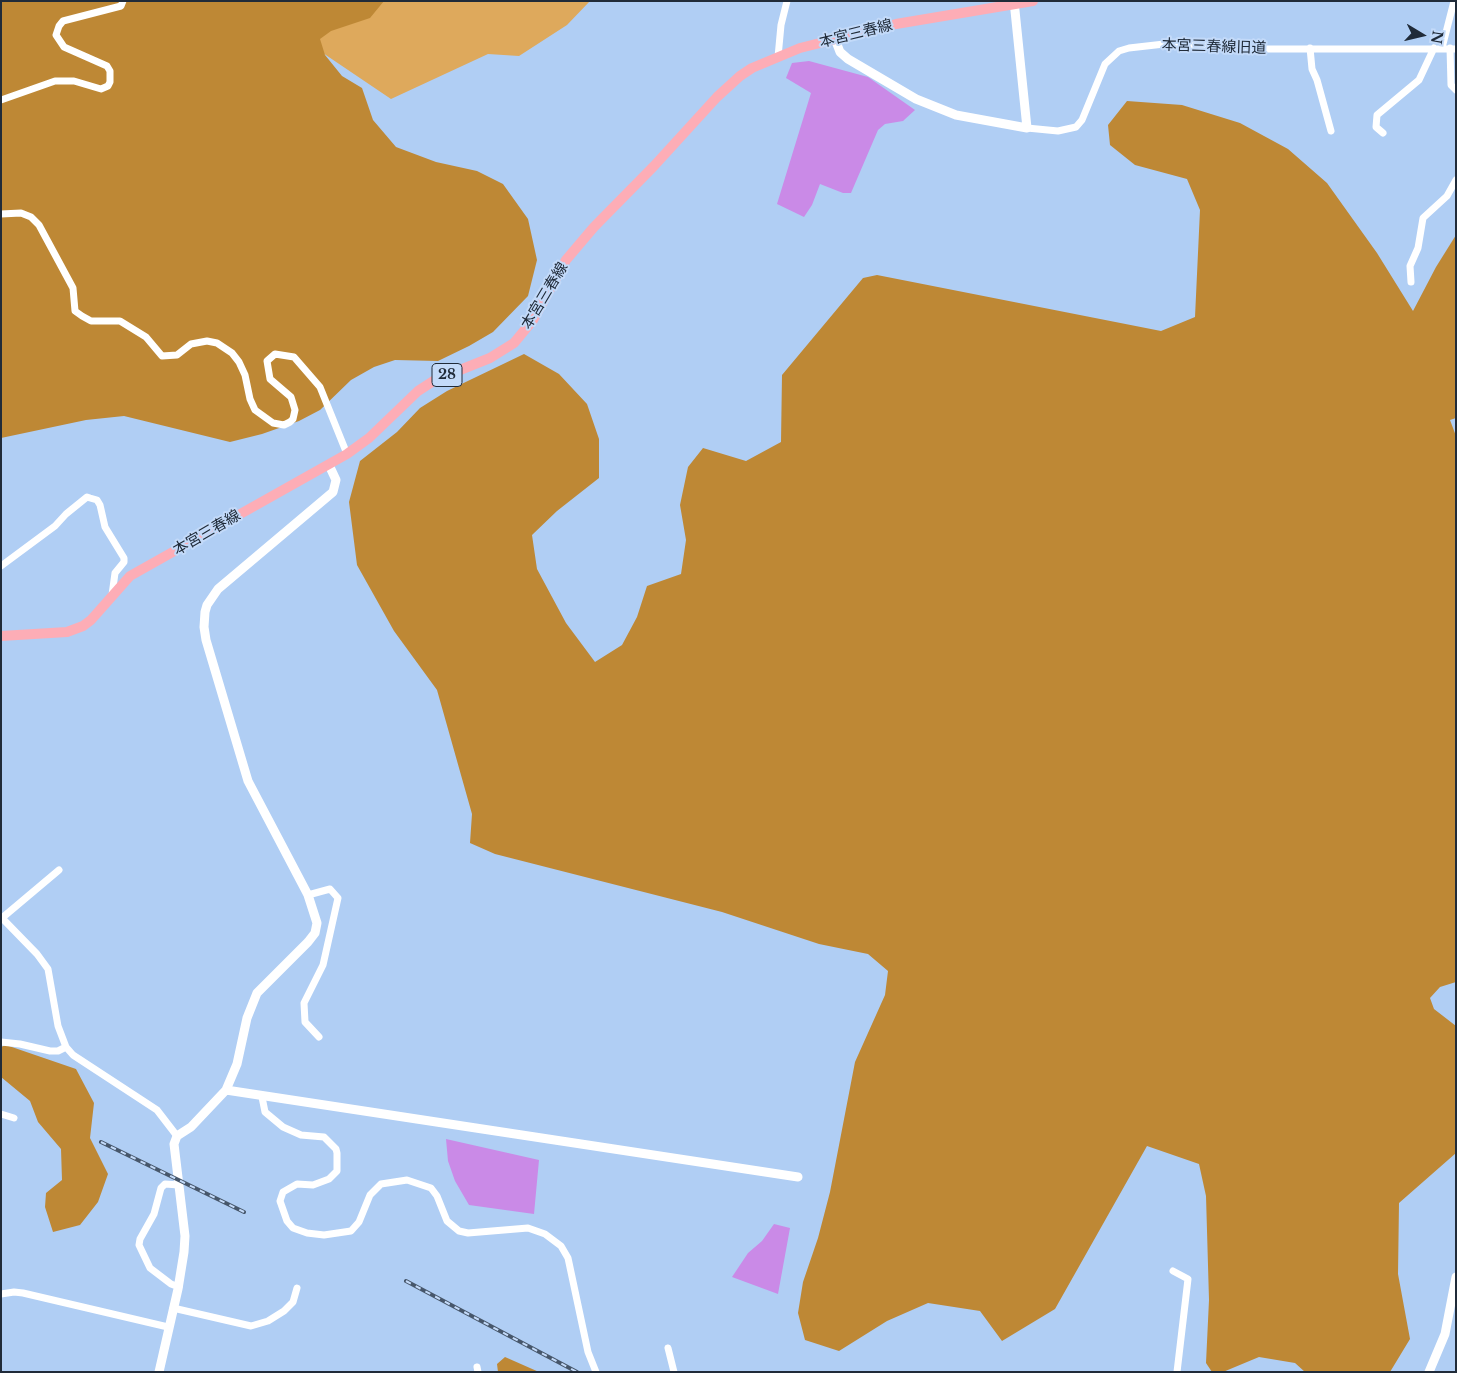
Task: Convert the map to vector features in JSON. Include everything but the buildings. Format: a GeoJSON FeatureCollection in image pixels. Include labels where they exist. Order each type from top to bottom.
{"type":"FeatureCollection","features":[{"type":"Feature","properties":{"kind":"main road","name":"本宮三春線"},"geometry":{"type":"LineString","coordinates":[[1,636],[73,631],[91,620],[130,576],[142,568],[180,550],[347,454],[370,438],[418,391],[435,380],[490,358],[514,343],[540,309],[566,260],[594,226],[654,166],[717,96],[740,76],[800,48],[835,39],[896,24],[1014,2],[1034,1]]}},
{"type":"Feature","properties":{"kind":"street"},"geometry":{"type":"LineString","coordinates":[[1,100],[56,81],[74,81],[101,89],[108,86],[110,72],[107,66],[64,47],[56,35],[63,21],[121,6],[123,1]]}},
{"type":"Feature","properties":{"kind":"street"},"geometry":{"type":"LineString","coordinates":[[778,57],[781,25],[787,1]]}},
{"type":"Feature","properties":{"kind":"street"},"geometry":{"type":"LineString","coordinates":[[1454,1],[1449,48],[1451,85],[1456,90]]}},
{"type":"Feature","properties":{"kind":"street"},"geometry":{"type":"LineString","coordinates":[[1014,2],[1027,128]]}},
{"type":"Feature","properties":{"kind":"street","name":"本宮三春線旧道"},"geometry":{"type":"LineString","coordinates":[[835,39],[840,52],[848,59],[916,99],[956,115],[1027,128],[1058,131],[1076,127],[1082,120],[1105,64],[1119,51],[1129,48],[1173,43],[1235,48],[1449,48]]}},
{"type":"Feature","properties":{"kind":"street"},"geometry":{"type":"LineString","coordinates":[[1310,48],[1312,69],[1317,80],[1331,131]]}},
{"type":"Feature","properties":{"kind":"street"},"geometry":{"type":"LineString","coordinates":[[1382,133],[1376,127],[1377,115],[1419,80],[1434,48]]}},
{"type":"Feature","properties":{"kind":"street"},"geometry":{"type":"LineString","coordinates":[[1411,282],[1410,266],[1418,248],[1423,218],[1428,210],[1447,196],[1456,180]]}},
{"type":"Feature","properties":{"kind":"street"},"geometry":{"type":"LineString","coordinates":[[1,214],[21,213],[32,217],[39,225],[73,288],[75,311],[91,321],[120,321],[146,337],[162,356],[177,355],[191,344],[207,341],[217,343],[232,353],[239,362],[245,375],[250,399],[255,410],[273,422],[284,424],[290,422],[295,410],[291,397],[270,379],[267,361],[275,354],[294,357],[320,387],[347,454]]}},
{"type":"Feature","properties":{"kind":"street"},"geometry":{"type":"LineString","coordinates":[[159,1372],[168,1327],[179,1287],[184,1236],[174,1144],[177,1136],[191,1126],[226,1090],[237,1064],[247,1018],[257,993],[315,933],[317,923],[308,895],[248,781],[204,627],[208,605],[218,588],[333,492],[336,480],[329,465]]}},
{"type":"Feature","properties":{"kind":"street"},"geometry":{"type":"LineString","coordinates":[[1,566],[55,526],[87,497],[97,500],[100,505],[104,527],[124,558],[124,562],[115,573],[112,595]]}},
{"type":"Feature","properties":{"kind":"street"},"geometry":{"type":"LineString","coordinates":[[59,870],[2,917],[37,954],[48,969],[58,1026],[66,1047],[79,1061],[157,1110],[177,1136]]}},
{"type":"Feature","properties":{"kind":"street"},"geometry":{"type":"LineString","coordinates":[[308,895],[330,889],[338,898],[322,965],[304,1003],[305,1022],[318,1037]]}},
{"type":"Feature","properties":{"kind":"street"},"geometry":{"type":"LineString","coordinates":[[1,1042],[50,1051],[58,1051],[66,1047]]}},
{"type":"Feature","properties":{"kind":"street"},"geometry":{"type":"LineString","coordinates":[[226,1090],[262,1097],[798,1177]]}},
{"type":"Feature","properties":{"kind":"street"},"geometry":{"type":"LineString","coordinates":[[262,1097],[265,1112],[283,1127],[301,1135],[324,1137],[336,1149],[337,1153],[336,1171],[329,1179],[313,1185],[297,1184],[283,1192],[280,1201],[287,1221],[293,1228],[307,1234],[324,1235],[351,1231],[359,1222],[370,1196],[381,1184],[407,1180],[431,1188],[438,1196],[447,1221],[459,1231],[468,1233],[528,1228],[545,1234],[561,1246],[568,1258],[591,1363],[596,1372]]}},
{"type":"Feature","properties":{"kind":"street"},"geometry":{"type":"LineString","coordinates":[[1,1114],[14,1118]]}},
{"type":"Feature","properties":{"kind":"street"},"geometry":{"type":"LineString","coordinates":[[179,1185],[165,1184],[161,1188],[154,1214],[138,1245],[150,1268],[171,1284],[179,1287]]}},
{"type":"Feature","properties":{"kind":"street"},"geometry":{"type":"LineString","coordinates":[[1173,1271],[1188,1279],[1177,1372]]}},
{"type":"Feature","properties":{"kind":"street"},"geometry":{"type":"LineString","coordinates":[[1429,1372],[1440,1351],[1445,1334],[1455,1282]]}},
{"type":"Feature","properties":{"kind":"street"},"geometry":{"type":"LineString","coordinates":[[173,1308],[251,1326],[268,1321],[284,1311],[293,1302],[297,1288]]}},
{"type":"Feature","properties":{"kind":"street"},"geometry":{"type":"LineString","coordinates":[[1,1294],[23,1293],[168,1327]]}},
{"type":"Feature","properties":{"kind":"street"},"geometry":{"type":"LineString","coordinates":[[668,1348],[674,1372]]}},
{"type":"Feature","properties":{"kind":"shaded area"},"geometry":{"type":"Polygon","coordinates":[[[1,1],[384,1],[370,18],[331,31],[320,39],[325,55],[342,76],[362,88],[373,120],[396,147],[436,162],[477,171],[503,184],[528,219],[537,260],[528,296],[493,332],[469,346],[438,361],[395,360],[374,367],[351,380],[320,410],[299,421],[262,434],[230,442],[124,416],[86,420],[1,438],[1,1]]]}},
{"type":"Feature","properties":{"kind":"shaded area"},"geometry":{"type":"Polygon","coordinates":[[[358,1],[590,1],[567,25],[519,56],[488,54],[391,99],[311,45],[358,1]]]}},
{"type":"Feature","properties":{"kind":"shaded area"},"geometry":{"type":"Polygon","coordinates":[[[809,61],[868,77],[915,110],[903,121],[885,124],[878,130],[851,193],[843,193],[820,184],[812,205],[804,217],[777,204],[811,93],[786,78],[792,63],[809,61]]]}},
{"type":"Feature","properties":{"kind":"shaded area"},"geometry":{"type":"Polygon","coordinates":[[[1127,101],[1182,105],[1240,123],[1288,149],[1327,183],[1377,253],[1413,311],[1436,267],[1456,235],[1456,418],[1450,420],[1456,436],[1456,982],[1440,987],[1430,998],[1434,1009],[1456,1026],[1456,1153],[1399,1203],[1398,1274],[1410,1339],[1390,1372],[1305,1372],[1295,1363],[1259,1357],[1223,1372],[1212,1372],[1206,1363],[1209,1300],[1206,1196],[1199,1164],[1147,1146],[1055,1309],[1002,1341],[980,1311],[928,1303],[887,1321],[839,1351],[805,1340],[798,1313],[803,1282],[818,1238],[830,1192],[855,1062],[885,995],[888,971],[868,954],[819,944],[722,912],[495,854],[470,843],[472,814],[437,690],[394,631],[357,565],[349,502],[360,461],[397,432],[420,408],[447,391],[524,354],[559,374],[587,404],[599,439],[599,478],[557,511],[532,535],[537,569],[566,623],[595,662],[622,645],[637,617],[647,586],[681,574],[686,540],[680,505],[688,467],[703,448],[746,461],[781,442],[782,375],[863,278],[877,275],[1161,331],[1195,317],[1200,210],[1187,179],[1135,165],[1110,145],[1108,125],[1127,101]]]}},
{"type":"Feature","properties":{"kind":"shaded area"},"geometry":{"type":"Polygon","coordinates":[[[6,1045],[76,1069],[94,1103],[90,1138],[108,1174],[98,1202],[80,1225],[53,1232],[45,1207],[46,1193],[62,1180],[61,1149],[38,1122],[30,1101],[1,1077],[1,1047],[6,1045]]]}},
{"type":"Feature","properties":{"kind":"shaded area"},"geometry":{"type":"Polygon","coordinates":[[[446,1139],[539,1160],[534,1214],[469,1205],[455,1181],[448,1161],[446,1139]]]}},
{"type":"Feature","properties":{"kind":"shaded area"},"geometry":{"type":"Polygon","coordinates":[[[774,1224],[790,1228],[778,1294],[732,1277],[748,1253],[762,1241],[774,1224]]]}},
{"type":"Feature","properties":{"kind":"shaded area"},"geometry":{"type":"Polygon","coordinates":[[[505,1357],[539,1372],[498,1372],[497,1364],[505,1357]]]}},
{"type":"Feature","properties":{"kind":"railway"},"geometry":{"type":"LineString","coordinates":[[101,1142],[244,1212]]}},
{"type":"Feature","properties":{"kind":"railway"},"geometry":{"type":"LineString","coordinates":[[406,1281],[577,1372]]}}]}
